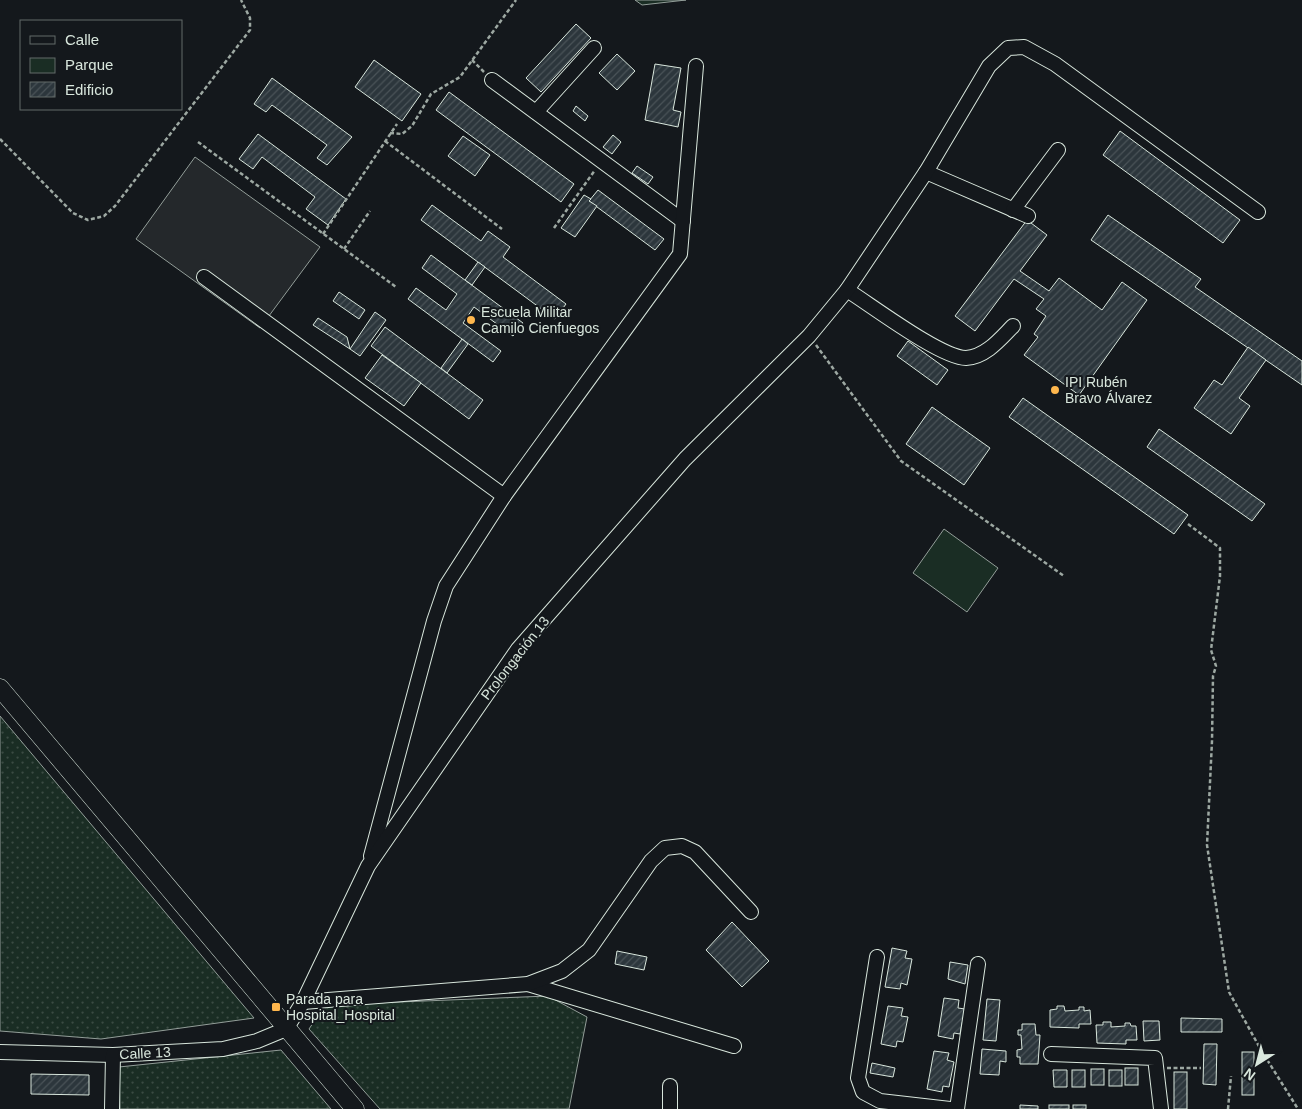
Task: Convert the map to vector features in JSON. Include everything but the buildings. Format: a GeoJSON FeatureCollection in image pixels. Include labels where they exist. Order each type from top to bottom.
{"type":"FeatureCollection","features":[{"type":"Feature","properties":{"kind":"main road"},"geometry":{"type":"LineString","coordinates":[[0,688],[355,1109]]}},
{"type":"Feature","properties":{"kind":"street","name":"Prolongación 13"},"geometry":{"type":"LineString","coordinates":[[286,1029],[303,1002],[368,866],[518,649],[685,459],[809,336],[847,290],[926,172],[989,66],[1008,48],[1024,47],[1055,64],[1258,212]]}},
{"type":"Feature","properties":{"kind":"street"},"geometry":{"type":"LineString","coordinates":[[536,112],[594,48]]}},
{"type":"Feature","properties":{"kind":"street"},"geometry":{"type":"LineString","coordinates":[[368,866],[434,621],[446,586],[504,496],[680,254],[696,66]]}},
{"type":"Feature","properties":{"kind":"street"},"geometry":{"type":"LineString","coordinates":[[492,80],[683,220]]}},
{"type":"Feature","properties":{"kind":"street"},"geometry":{"type":"LineString","coordinates":[[1014,210],[1058,150]]}},
{"type":"Feature","properties":{"kind":"street"},"geometry":{"type":"LineString","coordinates":[[926,172],[1028,216]]}},
{"type":"Feature","properties":{"kind":"street"},"geometry":{"type":"LineString","coordinates":[[204,276],[504,496]]}},
{"type":"Feature","properties":{"kind":"street"},"geometry":{"type":"LineString","coordinates":[[847,290],[943,351],[967,358],[990,348],[1012,326]]}},
{"type":"Feature","properties":{"kind":"street"},"geometry":{"type":"LineString","coordinates":[[303,1002],[528,984],[562,971],[589,950],[650,861],[665,848],[682,846],[695,852],[751,912]]}},
{"type":"Feature","properties":{"kind":"street"},"geometry":{"type":"LineString","coordinates":[[877,957],[858,1078],[863,1092],[880,1101],[950,1109]]}},
{"type":"Feature","properties":{"kind":"street"},"geometry":{"type":"LineString","coordinates":[[957,1109],[978,964]]}},
{"type":"Feature","properties":{"kind":"street"},"geometry":{"type":"LineString","coordinates":[[528,984],[734,1046]]}},
{"type":"Feature","properties":{"kind":"street","name":"Calle 13"},"geometry":{"type":"LineString","coordinates":[[0,1052],[113,1055],[223,1049],[257,1041],[286,1029]]}},
{"type":"Feature","properties":{"kind":"street"},"geometry":{"type":"LineString","coordinates":[[1051,1054],[1156,1058],[1160,1109]]}},
{"type":"Feature","properties":{"kind":"street"},"geometry":{"type":"LineString","coordinates":[[112,1109],[113,1055]]}},
{"type":"Feature","properties":{"kind":"street"},"geometry":{"type":"LineString","coordinates":[[670,1086],[670,1109]]}},
{"type":"Feature","properties":{"kind":"path"},"geometry":{"type":"LineString","coordinates":[[0,139],[73,213],[88,220],[104,216],[115,206],[250,30],[250,18],[241,0]]}},
{"type":"Feature","properties":{"kind":"path"},"geometry":{"type":"LineString","coordinates":[[390,133],[402,134],[412,126],[431,94],[460,77],[516,0]]}},
{"type":"Feature","properties":{"kind":"path"},"geometry":{"type":"LineString","coordinates":[[324,234],[396,124]]}},
{"type":"Feature","properties":{"kind":"path"},"geometry":{"type":"LineString","coordinates":[[385,141],[502,229]]}},
{"type":"Feature","properties":{"kind":"path"},"geometry":{"type":"LineString","coordinates":[[198,142],[396,287]]}},
{"type":"Feature","properties":{"kind":"path"},"geometry":{"type":"LineString","coordinates":[[554,228],[601,160]]}},
{"type":"Feature","properties":{"kind":"path"},"geometry":{"type":"LineString","coordinates":[[344,248],[370,211]]}},
{"type":"Feature","properties":{"kind":"path"},"geometry":{"type":"LineString","coordinates":[[809,336],[900,461],[1064,576]]}},
{"type":"Feature","properties":{"kind":"path"},"geometry":{"type":"LineString","coordinates":[[1188,524],[1220,548],[1220,576],[1210,650],[1216,666],[1213,676],[1207,844],[1230,992],[1261,1050],[1298,1109]]}},
{"type":"Feature","properties":{"kind":"path"},"geometry":{"type":"LineString","coordinates":[[1156,1068],[1201,1068]]}},
{"type":"Feature","properties":{"kind":"path"},"geometry":{"type":"LineString","coordinates":[[1228,1109],[1231,1076]]}},
{"type":"Feature","properties":{"kind":"green space"},"geometry":{"type":"Polygon","coordinates":[[[635,0],[686,0],[642,5],[635,0]]]}},
{"type":"Feature","properties":{"kind":"green space"},"geometry":{"type":"Polygon","coordinates":[[[944,529],[998,568],[967,612],[913,573],[944,529]]]}},
{"type":"Feature","properties":{"kind":"green space"},"geometry":{"type":"Polygon","coordinates":[[[0,716],[254,1018],[101,1039],[0,1031],[0,716]]]}},
{"type":"Feature","properties":{"kind":"green space"},"geometry":{"type":"Polygon","coordinates":[[[548,996],[587,1017],[569,1109],[380,1109],[309,1029],[325,1005],[548,996]]]}},
{"type":"Feature","properties":{"kind":"green space"},"geometry":{"type":"Polygon","coordinates":[[[281,1050],[331,1109],[120,1109],[119,1067],[281,1050]]]}},
{"type":"Feature","properties":{"kind":"shaded area"},"geometry":{"type":"Polygon","coordinates":[[[195,157],[320,247],[260,328],[136,239],[195,157]]]}},
{"type":"Feature","properties":{"kind":"place","name":"Escuela Militar Camilo Cienfuegos"},"geometry":{"type":"Point","coordinates":[471,320]}},
{"type":"Feature","properties":{"kind":"place","name":"IPI Rubén Bravo Álvarez"},"geometry":{"type":"Point","coordinates":[1055,390]}},
{"type":"Feature","properties":{"kind":"place","name":"Parada para Hospital_Hospital"},"geometry":{"type":"Point","coordinates":[276,1007]}}]}
